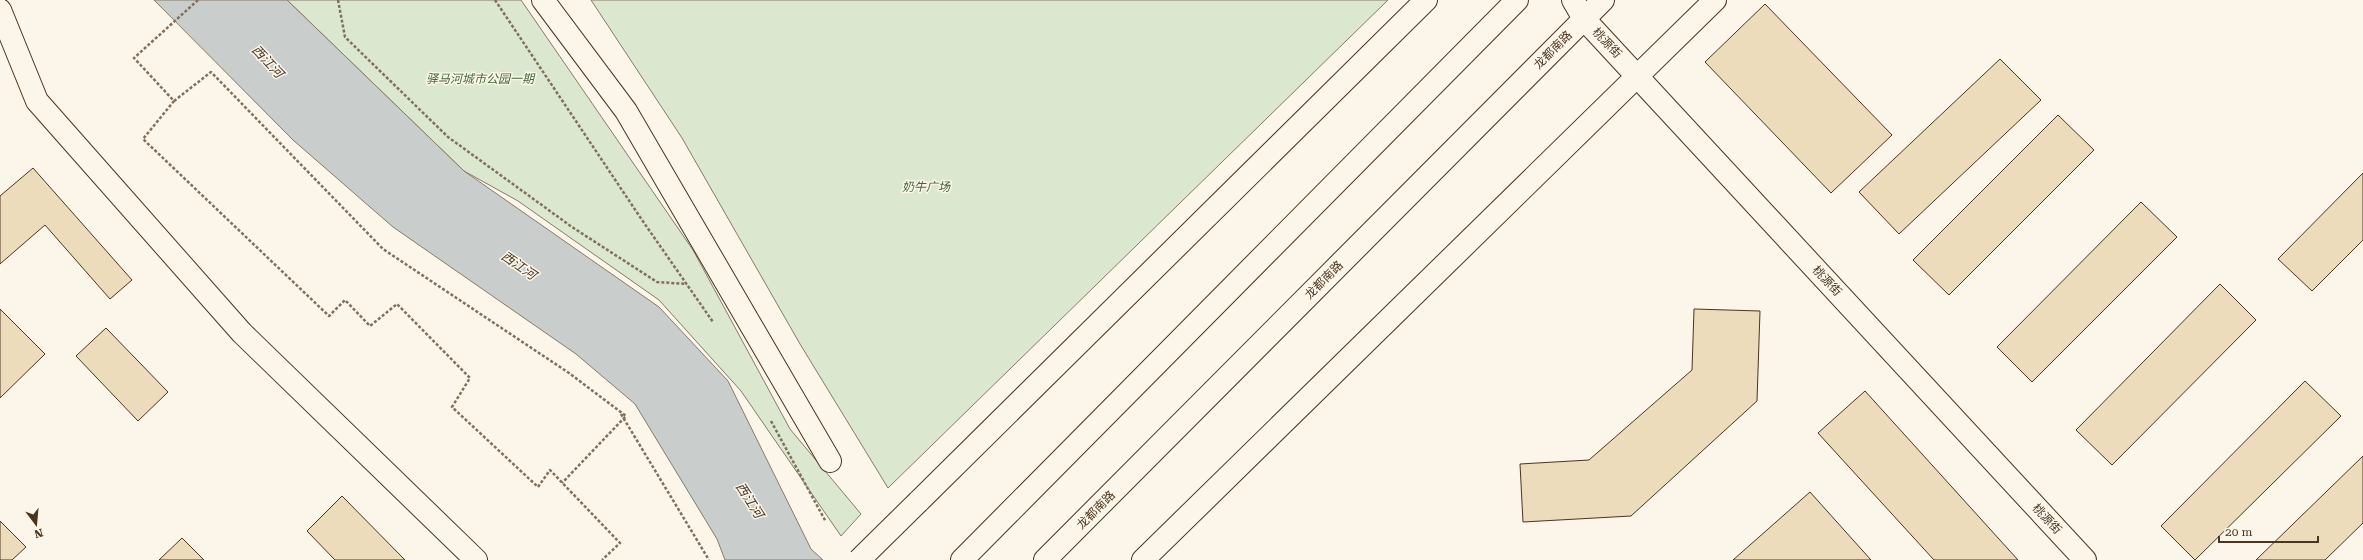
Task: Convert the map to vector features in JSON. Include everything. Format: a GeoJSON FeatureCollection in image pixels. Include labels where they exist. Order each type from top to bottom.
{"type":"FeatureCollection","features":[{"type":"Feature","properties":{"kind":"street"},"geometry":{"type":"LineString","coordinates":[[543,0],[626,111],[830,461]]}},
{"type":"Feature","properties":{"kind":"street"},"geometry":{"type":"LineString","coordinates":[[859,560],[1426,0]]}},
{"type":"Feature","properties":{"kind":"street"},"geometry":{"type":"LineString","coordinates":[[964,558],[1517,0]]}},
{"type":"Feature","properties":{"kind":"street","name":"桃源街"},"geometry":{"type":"LineString","coordinates":[[1573,0],[1584,19],[2084,560]]}},
{"type":"Feature","properties":{"kind":"street","name":"龙都南路"},"geometry":{"type":"LineString","coordinates":[[1045,560],[1603,0]]}},
{"type":"Feature","properties":{"kind":"street"},"geometry":{"type":"LineString","coordinates":[[1143,560],[1715,0]]}},
{"type":"Feature","properties":{"kind":"street"},"geometry":{"type":"LineString","coordinates":[[0,10],[37,101],[242,333],[476,560]]}},
{"type":"Feature","properties":{"kind":"path"},"geometry":{"type":"LineString","coordinates":[[174,101],[134,58],[198,0]]}},
{"type":"Feature","properties":{"kind":"path"},"geometry":{"type":"LineString","coordinates":[[338,0],[345,37],[448,137],[572,227],[656,282],[687,284]]}},
{"type":"Feature","properties":{"kind":"path"},"geometry":{"type":"LineString","coordinates":[[495,0],[718,328]]}},
{"type":"Feature","properties":{"kind":"path"},"geometry":{"type":"LineString","coordinates":[[562,483],[626,416],[569,373],[383,249],[211,72],[174,101],[143,139],[329,316],[344,300],[370,326],[397,304],[470,378],[452,407],[538,487],[550,470],[562,483],[620,543],[602,560]]}},
{"type":"Feature","properties":{"kind":"path"},"geometry":{"type":"LineString","coordinates":[[619,411],[709,560]]}},
{"type":"Feature","properties":{"kind":"path"},"geometry":{"type":"LineString","coordinates":[[768,414],[826,522]]}},
{"type":"Feature","properties":{"kind":"green space","name":"驿马河城市公园一期"},"geometry":{"type":"Polygon","coordinates":[[[287,0],[521,0],[693,250],[790,429],[861,514],[841,536],[741,391],[659,300],[518,201],[464,171],[287,0]]]}},
{"type":"Feature","properties":{"kind":"green space","name":"奶牛广场"},"geometry":{"type":"Polygon","coordinates":[[[591,0],[1388,0],[888,488],[800,344],[682,138],[591,0]]]}},
{"type":"Feature","properties":{"kind":"water","name":"西江河"},"geometry":{"type":"Polygon","coordinates":[[[154,0],[287,0],[464,171],[659,307],[728,381],[811,549],[823,560],[725,560],[717,539],[635,404],[576,354],[393,227],[293,140],[154,0]]]}},
{"type":"Feature","properties":{"kind":"building"},"geometry":{"type":"Polygon","coordinates":[[[1765,4],[1892,135],[1831,193],[1705,62],[1765,4]]]}},
{"type":"Feature","properties":{"kind":"building"},"geometry":{"type":"Polygon","coordinates":[[[2000,59],[2041,100],[1899,234],[1859,192],[2000,59]]]}},
{"type":"Feature","properties":{"kind":"building"},"geometry":{"type":"Polygon","coordinates":[[[2058,115],[2094,150],[1949,295],[1913,260],[2058,115]]]}},
{"type":"Feature","properties":{"kind":"building"},"geometry":{"type":"Polygon","coordinates":[[[33,168],[132,280],[110,299],[45,225],[0,264],[0,196],[33,168]]]}},
{"type":"Feature","properties":{"kind":"building"},"geometry":{"type":"Polygon","coordinates":[[[2363,173],[2363,240],[2312,291],[2278,259],[2363,173]]]}},
{"type":"Feature","properties":{"kind":"building"},"geometry":{"type":"Polygon","coordinates":[[[2141,202],[2177,237],[2032,382],[1997,347],[2141,202]]]}},
{"type":"Feature","properties":{"kind":"building"},"geometry":{"type":"Polygon","coordinates":[[[2220,284],[2256,320],[2112,465],[2076,430],[2220,284]]]}},
{"type":"Feature","properties":{"kind":"building"},"geometry":{"type":"Polygon","coordinates":[[[0,309],[45,354],[0,398],[0,309]]]}},
{"type":"Feature","properties":{"kind":"building"},"geometry":{"type":"Polygon","coordinates":[[[1694,309],[1760,311],[1757,401],[1631,516],[1523,522],[1520,464],[1589,460],[1692,370],[1694,309]]]}},
{"type":"Feature","properties":{"kind":"building"},"geometry":{"type":"Polygon","coordinates":[[[106,328],[168,392],[138,421],[76,356],[106,328]]]}},
{"type":"Feature","properties":{"kind":"building"},"geometry":{"type":"Polygon","coordinates":[[[2305,381],[2341,416],[2195,560],[2161,526],[2305,381]]]}},
{"type":"Feature","properties":{"kind":"building"},"geometry":{"type":"Polygon","coordinates":[[[1865,391],[2018,560],[1934,560],[1818,433],[1865,391]]]}},
{"type":"Feature","properties":{"kind":"building"},"geometry":{"type":"Polygon","coordinates":[[[2363,456],[2363,523],[2325,560],[2256,560],[2363,456]]]}},
{"type":"Feature","properties":{"kind":"building"},"geometry":{"type":"Polygon","coordinates":[[[1810,492],[1871,560],[1733,560],[1810,492]]]}},
{"type":"Feature","properties":{"kind":"building"},"geometry":{"type":"Polygon","coordinates":[[[342,496],[405,560],[335,560],[307,531],[342,496]]]}},
{"type":"Feature","properties":{"kind":"building"},"geometry":{"type":"Polygon","coordinates":[[[0,521],[26,547],[12,560],[0,560],[0,521]]]}},
{"type":"Feature","properties":{"kind":"building"},"geometry":{"type":"Polygon","coordinates":[[[182,538],[204,560],[159,560],[182,538]]]}}]}
